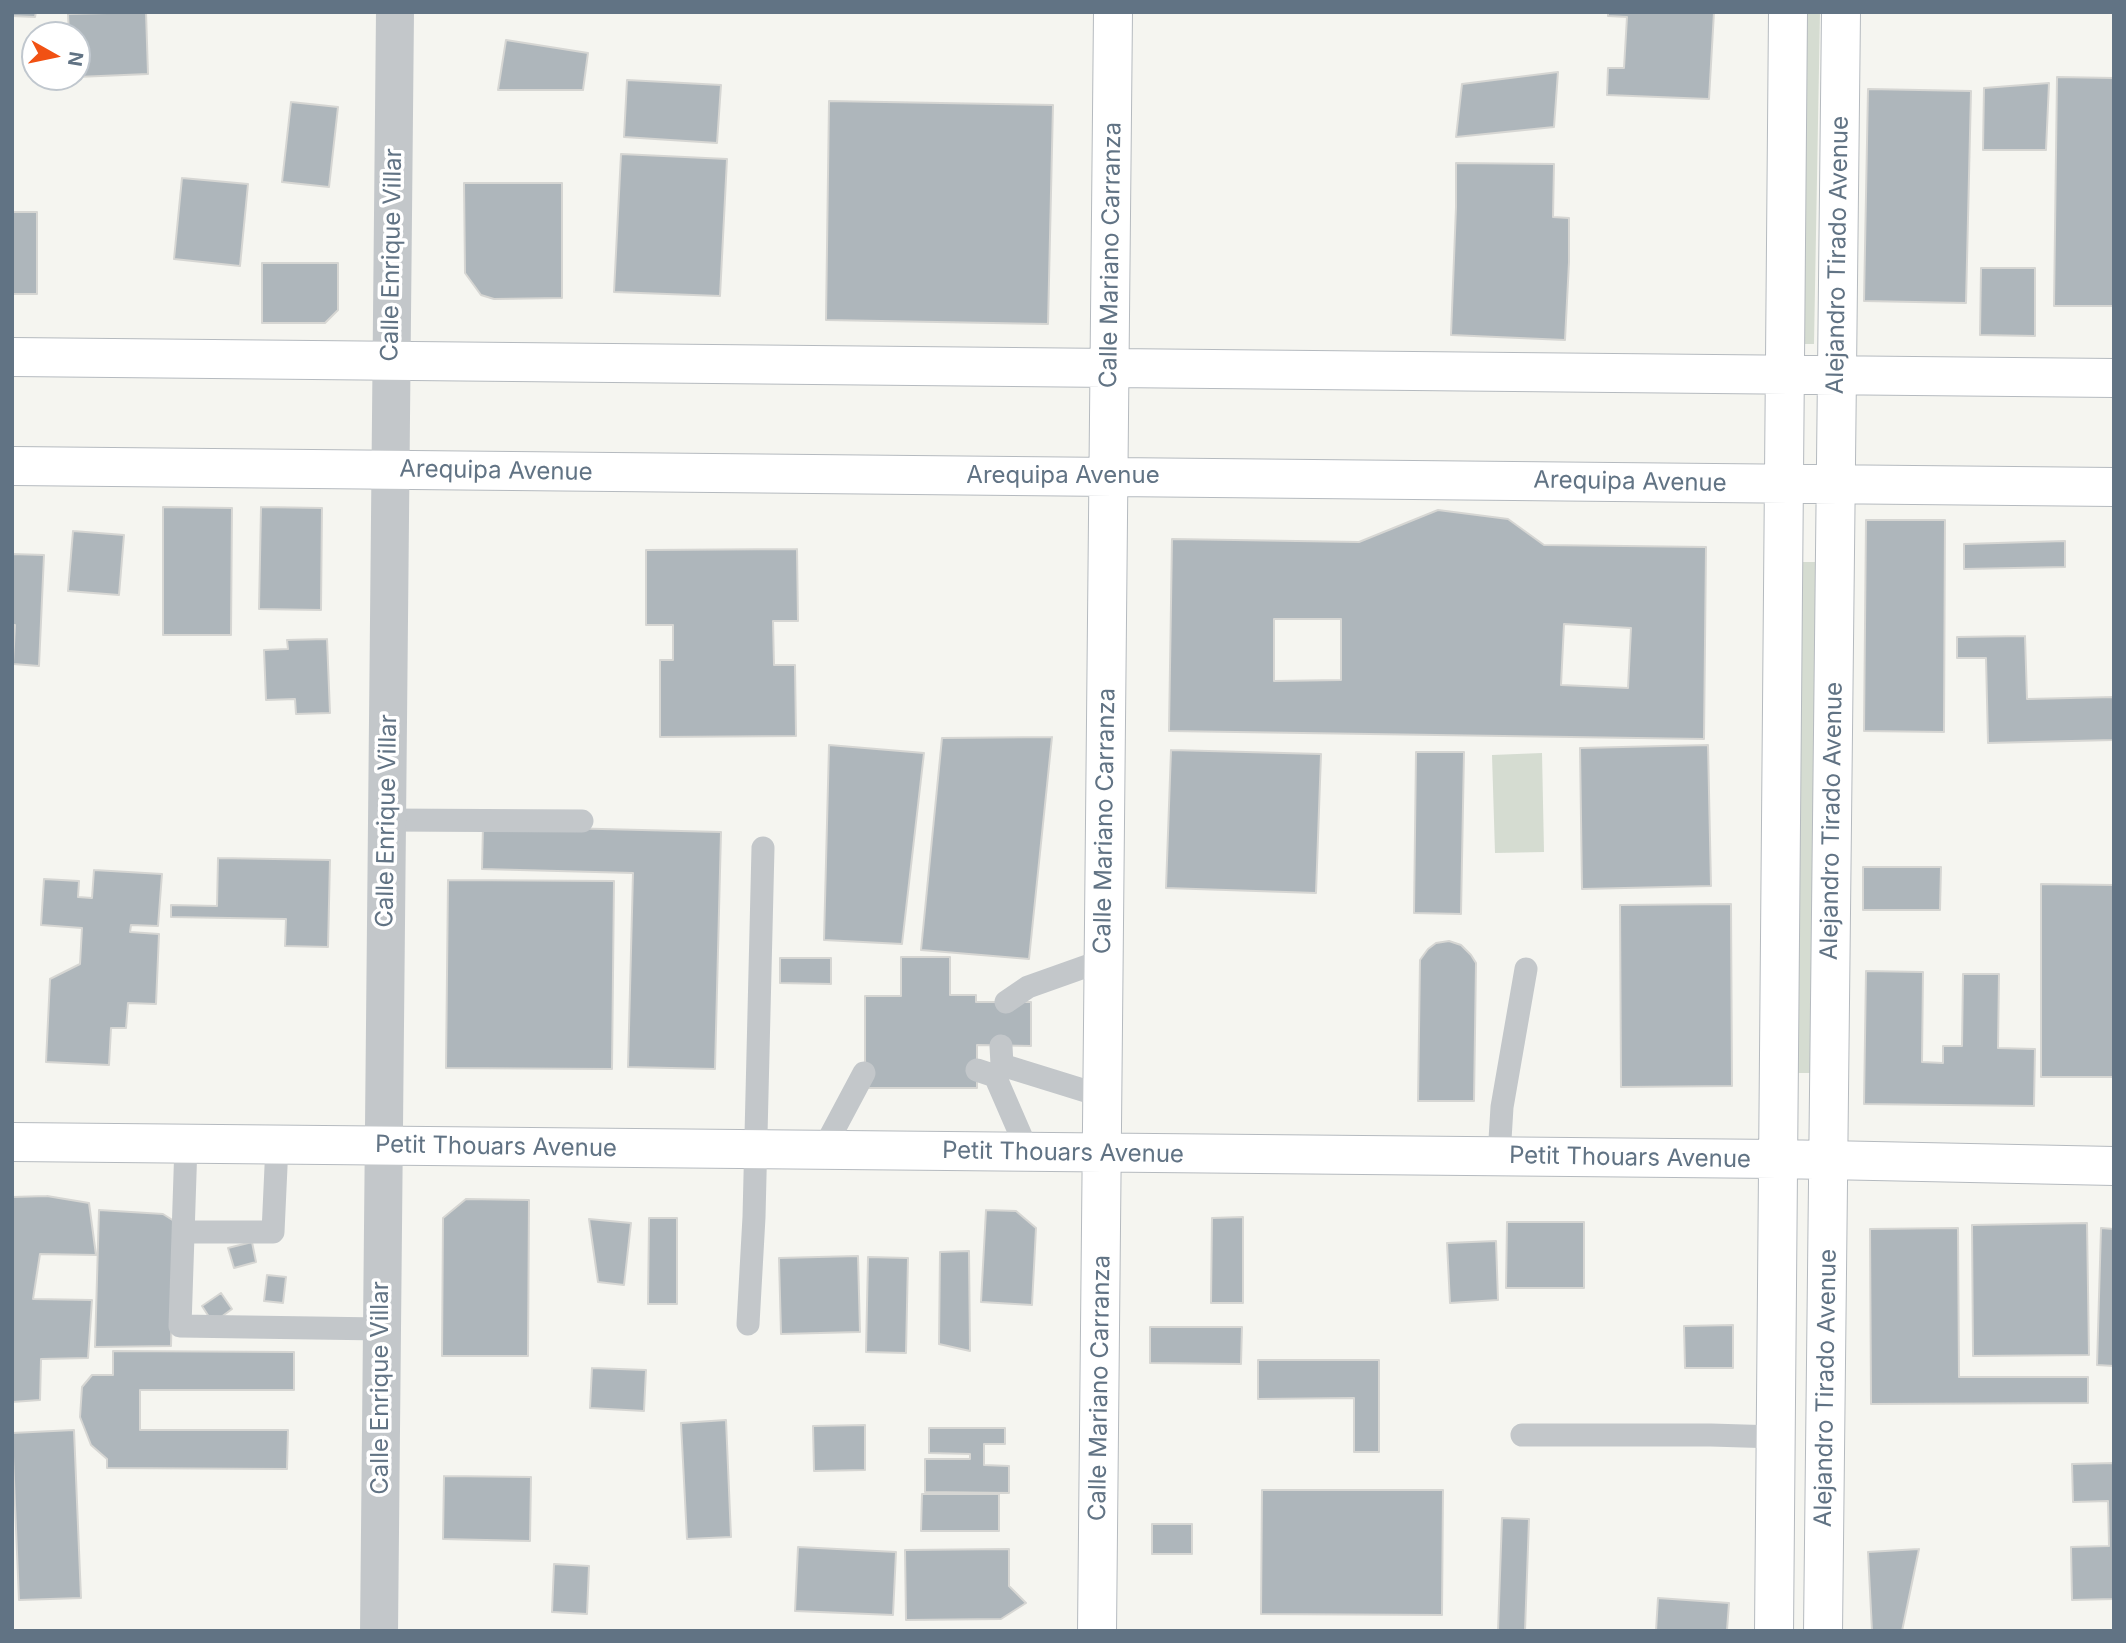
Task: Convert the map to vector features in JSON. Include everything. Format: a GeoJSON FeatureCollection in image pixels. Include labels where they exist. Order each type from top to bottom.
{"type":"FeatureCollection","features":[{"type":"Feature","properties":{"kind":"main road","name":"Calle Mariano Carranza"},"geometry":{"type":"LineString","coordinates":[[1097,1631],[1114,12]]}},
{"type":"Feature","properties":{"kind":"main road","name":"Alejandro Tirado Avenue"},"geometry":{"type":"LineString","coordinates":[[1774,1631],[1788,12]]}},
{"type":"Feature","properties":{"kind":"main road","name":"Alejandro Tirado Avenue"},"geometry":{"type":"LineString","coordinates":[[1823,1631],[1841,12]]}},
{"type":"Feature","properties":{"kind":"main road"},"geometry":{"type":"LineString","coordinates":[[12,357],[2114,378]]}},
{"type":"Feature","properties":{"kind":"main road","name":"Arequipa Avenue"},"geometry":{"type":"LineString","coordinates":[[12,466],[2114,487]]}},
{"type":"Feature","properties":{"kind":"main road","name":"Petit Thouars Avenue"},"geometry":{"type":"LineString","coordinates":[[12,1142],[1778,1159],[2114,1166]]}},
{"type":"Feature","properties":{"kind":"street","name":"Calle Enrique Villar"},"geometry":{"type":"LineString","coordinates":[[379,1631],[395,12]]}},
{"type":"Feature","properties":{"kind":"lane"},"geometry":{"type":"LineString","coordinates":[[387,820],[582,821]]}},
{"type":"Feature","properties":{"kind":"lane"},"geometry":{"type":"LineString","coordinates":[[748,1324],[756,1149],[763,848]]}},
{"type":"Feature","properties":{"kind":"lane"},"geometry":{"type":"LineString","coordinates":[[1006,1002],[1028,987],[1104,960]]}},
{"type":"Feature","properties":{"kind":"lane"},"geometry":{"type":"LineString","coordinates":[[1499,1156],[1502,1107],[1526,969]]}},
{"type":"Feature","properties":{"kind":"lane"},"geometry":{"type":"LineString","coordinates":[[1028,1152],[994,1064],[1102,1096]]}},
{"type":"Feature","properties":{"kind":"lane"},"geometry":{"type":"LineString","coordinates":[[822,1150],[864,1073]]}},
{"type":"Feature","properties":{"kind":"lane"},"geometry":{"type":"LineString","coordinates":[[186,1144],[180,1326],[382,1329]]}},
{"type":"Feature","properties":{"kind":"lane"},"geometry":{"type":"LineString","coordinates":[[184,1233],[273,1232],[278,1145]]}},
{"type":"Feature","properties":{"kind":"lane"},"geometry":{"type":"LineString","coordinates":[[1521,1435],[1776,1437]]}},
{"type":"Feature","properties":{"kind":"shaded area"},"geometry":{"type":"Polygon","coordinates":[[[1801,12],[1820,12],[1814,344],[1795,344],[1801,12]]]}},
{"type":"Feature","properties":{"kind":"shaded area"},"geometry":{"type":"Polygon","coordinates":[[[1797,562],[1817,562],[1812,1073],[1792,1073],[1797,562]]]}},
{"type":"Feature","properties":{"kind":"shaded area"},"geometry":{"type":"Polygon","coordinates":[[[1542,753],[1544,852],[1495,853],[1492,755],[1542,753]]]}},
{"type":"Feature","properties":{"kind":"building"},"geometry":{"type":"Polygon","coordinates":[[[12,12],[36,12],[35,17],[12,16],[12,12]]]}},
{"type":"Feature","properties":{"kind":"building"},"geometry":{"type":"Polygon","coordinates":[[[146,12],[148,74],[91,76],[91,21],[68,21],[68,14],[146,12]]]}},
{"type":"Feature","properties":{"kind":"building"},"geometry":{"type":"Polygon","coordinates":[[[1608,12],[1714,12],[1709,99],[1607,95],[1608,68],[1624,68],[1627,17],[1608,16],[1608,12]]]}},
{"type":"Feature","properties":{"kind":"building"},"geometry":{"type":"Polygon","coordinates":[[[506,40],[588,53],[583,90],[498,90],[506,40]]]}},
{"type":"Feature","properties":{"kind":"building"},"geometry":{"type":"Polygon","coordinates":[[[1558,72],[1554,127],[1456,137],[1462,84],[1558,72]]]}},
{"type":"Feature","properties":{"kind":"building"},"geometry":{"type":"Polygon","coordinates":[[[2057,77],[2114,78],[2114,306],[2054,306],[2057,77]]]}},
{"type":"Feature","properties":{"kind":"building"},"geometry":{"type":"Polygon","coordinates":[[[627,80],[721,85],[717,143],[624,137],[627,80]]]}},
{"type":"Feature","properties":{"kind":"building"},"geometry":{"type":"Polygon","coordinates":[[[2049,83],[2046,150],[1983,150],[1984,88],[2049,83]]]}},
{"type":"Feature","properties":{"kind":"building"},"geometry":{"type":"Polygon","coordinates":[[[1868,89],[1971,91],[1966,303],[1864,301],[1868,89]]]}},
{"type":"Feature","properties":{"kind":"building"},"geometry":{"type":"Polygon","coordinates":[[[829,101],[1053,105],[1048,324],[826,320],[829,101]]]}},
{"type":"Feature","properties":{"kind":"building"},"geometry":{"type":"Polygon","coordinates":[[[291,102],[338,107],[329,187],[282,182],[291,102]]]}},
{"type":"Feature","properties":{"kind":"building"},"geometry":{"type":"Polygon","coordinates":[[[621,154],[727,159],[720,296],[614,292],[621,154]]]}},
{"type":"Feature","properties":{"kind":"building"},"geometry":{"type":"Polygon","coordinates":[[[1456,163],[1554,164],[1553,217],[1569,218],[1565,340],[1451,335],[1456,163]]]}},
{"type":"Feature","properties":{"kind":"building"},"geometry":{"type":"Polygon","coordinates":[[[182,178],[248,184],[240,266],[174,259],[182,178]]]}},
{"type":"Feature","properties":{"kind":"building"},"geometry":{"type":"Polygon","coordinates":[[[464,183],[562,183],[562,298],[494,299],[481,295],[465,273],[464,183]]]}},
{"type":"Feature","properties":{"kind":"building"},"geometry":{"type":"Polygon","coordinates":[[[12,212],[37,212],[37,294],[12,294],[12,212]]]}},
{"type":"Feature","properties":{"kind":"building"},"geometry":{"type":"Polygon","coordinates":[[[262,263],[338,263],[338,310],[325,323],[262,323],[262,263]]]}},
{"type":"Feature","properties":{"kind":"building"},"geometry":{"type":"Polygon","coordinates":[[[1981,268],[2035,268],[2035,336],[1980,335],[1981,268]]]}},
{"type":"Feature","properties":{"kind":"building"},"geometry":{"type":"Polygon","coordinates":[[[163,507],[232,508],[231,635],[163,635],[163,507]]]}},
{"type":"Feature","properties":{"kind":"building"},"geometry":{"type":"Polygon","coordinates":[[[261,507],[322,508],[321,610],[259,609],[261,507]]]}},
{"type":"Feature","properties":{"kind":"building"},"geometry":{"type":"Polygon","coordinates":[[[1438,510],[1508,519],[1544,545],[1706,547],[1704,739],[1169,731],[1172,539],[1359,542],[1438,510]],[[1274,619],[1274,681],[1341,680],[1341,619],[1274,619]],[[1564,624],[1561,685],[1628,688],[1631,628],[1564,624]]]}},
{"type":"Feature","properties":{"kind":"building"},"geometry":{"type":"Polygon","coordinates":[[[1866,520],[1945,520],[1944,732],[1864,731],[1866,520]]]}},
{"type":"Feature","properties":{"kind":"building"},"geometry":{"type":"Polygon","coordinates":[[[73,531],[124,535],[119,595],[68,591],[73,531]]]}},
{"type":"Feature","properties":{"kind":"building"},"geometry":{"type":"Polygon","coordinates":[[[2065,541],[2065,567],[1964,569],[1964,544],[2065,541]]]}},
{"type":"Feature","properties":{"kind":"building"},"geometry":{"type":"Polygon","coordinates":[[[797,549],[798,621],[773,621],[774,665],[795,665],[796,736],[660,737],[660,660],[673,660],[673,625],[646,625],[646,550],[797,549]]]}},
{"type":"Feature","properties":{"kind":"building"},"geometry":{"type":"Polygon","coordinates":[[[12,554],[44,555],[39,666],[13,664],[15,625],[12,625],[12,554]]]}},
{"type":"Feature","properties":{"kind":"building"},"geometry":{"type":"Polygon","coordinates":[[[2025,636],[2027,699],[2114,697],[2114,740],[1988,743],[1986,658],[1957,658],[1957,637],[2025,636]]]}},
{"type":"Feature","properties":{"kind":"building"},"geometry":{"type":"Polygon","coordinates":[[[327,639],[330,713],[296,714],[295,699],[266,700],[264,650],[288,649],[287,640],[327,639]]]}},
{"type":"Feature","properties":{"kind":"building"},"geometry":{"type":"Polygon","coordinates":[[[1052,737],[1029,959],[921,950],[942,738],[1052,737]]]}},
{"type":"Feature","properties":{"kind":"building"},"geometry":{"type":"Polygon","coordinates":[[[829,745],[924,753],[902,944],[824,940],[829,745]]]}},
{"type":"Feature","properties":{"kind":"building"},"geometry":{"type":"Polygon","coordinates":[[[1708,745],[1711,886],[1582,889],[1580,748],[1708,745]]]}},
{"type":"Feature","properties":{"kind":"building"},"geometry":{"type":"Polygon","coordinates":[[[1171,750],[1321,754],[1316,893],[1166,888],[1171,750]]]}},
{"type":"Feature","properties":{"kind":"building"},"geometry":{"type":"Polygon","coordinates":[[[1416,752],[1464,752],[1461,914],[1414,913],[1416,752]]]}},
{"type":"Feature","properties":{"kind":"building"},"geometry":{"type":"Polygon","coordinates":[[[483,826],[721,832],[715,1069],[628,1067],[633,873],[482,869],[483,826]]]}},
{"type":"Feature","properties":{"kind":"building"},"geometry":{"type":"Polygon","coordinates":[[[218,858],[330,860],[328,947],[285,946],[286,919],[171,917],[171,905],[217,906],[218,858]]]}},
{"type":"Feature","properties":{"kind":"building"},"geometry":{"type":"Polygon","coordinates":[[[1863,867],[1941,867],[1940,910],[1863,910],[1863,867]]]}},
{"type":"Feature","properties":{"kind":"building"},"geometry":{"type":"Polygon","coordinates":[[[94,870],[162,874],[158,926],[131,925],[130,932],[159,934],[156,1004],[128,1003],[126,1028],[111,1028],[109,1065],[46,1062],[50,979],[80,964],[82,928],[41,925],[44,879],[79,881],[78,897],[92,898],[94,870]]]}},
{"type":"Feature","properties":{"kind":"building"},"geometry":{"type":"Polygon","coordinates":[[[448,880],[614,881],[612,1069],[446,1068],[448,880]]]}},
{"type":"Feature","properties":{"kind":"building"},"geometry":{"type":"Polygon","coordinates":[[[2041,884],[2114,885],[2114,1077],[2041,1077],[2041,884]]]}},
{"type":"Feature","properties":{"kind":"building"},"geometry":{"type":"Polygon","coordinates":[[[1731,904],[1732,1086],[1621,1087],[1620,905],[1731,904]]]}},
{"type":"Feature","properties":{"kind":"building"},"geometry":{"type":"Polygon","coordinates":[[[1449,941],[1461,945],[1476,963],[1474,1101],[1418,1101],[1420,960],[1436,943],[1449,941]]]}},
{"type":"Feature","properties":{"kind":"building"},"geometry":{"type":"Polygon","coordinates":[[[901,957],[950,957],[950,995],[976,995],[976,1002],[1031,1002],[1031,1046],[977,1045],[977,1088],[865,1088],[865,996],[901,996],[901,957]]]}},
{"type":"Feature","properties":{"kind":"building"},"geometry":{"type":"Polygon","coordinates":[[[780,958],[831,958],[831,984],[780,983],[780,958]]]}},
{"type":"Feature","properties":{"kind":"building"},"geometry":{"type":"Polygon","coordinates":[[[1866,971],[1923,972],[1922,1062],[1943,1063],[1943,1046],[1962,1046],[1963,974],[1999,974],[1998,1048],[2035,1049],[2034,1106],[1864,1104],[1866,971]]]}},
{"type":"Feature","properties":{"kind":"building"},"geometry":{"type":"Polygon","coordinates":[[[47,1196],[89,1203],[96,1255],[40,1254],[33,1299],[92,1300],[88,1358],[41,1359],[40,1400],[12,1402],[12,1197],[47,1196]]]}},
{"type":"Feature","properties":{"kind":"building"},"geometry":{"type":"Polygon","coordinates":[[[466,1199],[529,1200],[528,1356],[442,1356],[443,1218],[466,1199]]]}},
{"type":"Feature","properties":{"kind":"building"},"geometry":{"type":"Polygon","coordinates":[[[99,1210],[163,1214],[174,1221],[171,1346],[95,1347],[99,1210]]]}},
{"type":"Feature","properties":{"kind":"building"},"geometry":{"type":"Polygon","coordinates":[[[986,1210],[1016,1211],[1036,1228],[1032,1305],[981,1302],[986,1210]]]}},
{"type":"Feature","properties":{"kind":"building"},"geometry":{"type":"Polygon","coordinates":[[[1243,1217],[1243,1303],[1211,1303],[1212,1218],[1243,1217]]]}},
{"type":"Feature","properties":{"kind":"building"},"geometry":{"type":"Polygon","coordinates":[[[649,1218],[677,1218],[677,1304],[648,1304],[649,1218]]]}},
{"type":"Feature","properties":{"kind":"building"},"geometry":{"type":"Polygon","coordinates":[[[589,1219],[631,1223],[624,1285],[598,1282],[589,1219]]]}},
{"type":"Feature","properties":{"kind":"building"},"geometry":{"type":"Polygon","coordinates":[[[1507,1222],[1584,1222],[1584,1288],[1506,1288],[1507,1222]]]}},
{"type":"Feature","properties":{"kind":"building"},"geometry":{"type":"Polygon","coordinates":[[[2087,1223],[2089,1355],[1973,1356],[1972,1225],[2087,1223]]]}},
{"type":"Feature","properties":{"kind":"building"},"geometry":{"type":"Polygon","coordinates":[[[1958,1228],[1959,1377],[2088,1377],[2088,1403],[1871,1404],[1870,1229],[1958,1228]]]}},
{"type":"Feature","properties":{"kind":"building"},"geometry":{"type":"Polygon","coordinates":[[[2101,1228],[2114,1229],[2114,1366],[2097,1365],[2101,1228]]]}},
{"type":"Feature","properties":{"kind":"building"},"geometry":{"type":"Polygon","coordinates":[[[1496,1241],[1498,1300],[1450,1303],[1447,1243],[1496,1241]]]}},
{"type":"Feature","properties":{"kind":"building"},"geometry":{"type":"Polygon","coordinates":[[[252,1242],[256,1262],[234,1268],[228,1248],[252,1242]]]}},
{"type":"Feature","properties":{"kind":"building"},"geometry":{"type":"Polygon","coordinates":[[[969,1251],[970,1351],[939,1344],[940,1252],[969,1251]]]}},
{"type":"Feature","properties":{"kind":"building"},"geometry":{"type":"Polygon","coordinates":[[[858,1256],[860,1332],[781,1334],[779,1258],[858,1256]]]}},
{"type":"Feature","properties":{"kind":"building"},"geometry":{"type":"Polygon","coordinates":[[[868,1257],[908,1258],[906,1353],[866,1352],[868,1257]]]}},
{"type":"Feature","properties":{"kind":"building"},"geometry":{"type":"Polygon","coordinates":[[[267,1275],[286,1277],[283,1303],[264,1301],[267,1275]]]}},
{"type":"Feature","properties":{"kind":"building"},"geometry":{"type":"Polygon","coordinates":[[[221,1293],[232,1309],[213,1323],[202,1306],[221,1293]]]}},
{"type":"Feature","properties":{"kind":"building"},"geometry":{"type":"Polygon","coordinates":[[[1733,1325],[1733,1368],[1685,1368],[1684,1326],[1733,1325]]]}},
{"type":"Feature","properties":{"kind":"building"},"geometry":{"type":"Polygon","coordinates":[[[1150,1327],[1242,1327],[1241,1364],[1150,1363],[1150,1327]]]}},
{"type":"Feature","properties":{"kind":"building"},"geometry":{"type":"Polygon","coordinates":[[[113,1351],[294,1352],[294,1390],[140,1390],[140,1430],[288,1430],[287,1469],[107,1468],[107,1459],[91,1445],[80,1417],[82,1387],[92,1375],[113,1375],[113,1351]]]}},
{"type":"Feature","properties":{"kind":"building"},"geometry":{"type":"Polygon","coordinates":[[[1258,1360],[1379,1360],[1379,1452],[1354,1452],[1354,1398],[1258,1399],[1258,1360]]]}},
{"type":"Feature","properties":{"kind":"building"},"geometry":{"type":"Polygon","coordinates":[[[592,1368],[646,1370],[644,1411],[590,1408],[592,1368]]]}},
{"type":"Feature","properties":{"kind":"building"},"geometry":{"type":"Polygon","coordinates":[[[726,1420],[731,1537],[687,1539],[681,1423],[726,1420]]]}},
{"type":"Feature","properties":{"kind":"building"},"geometry":{"type":"Polygon","coordinates":[[[865,1425],[865,1470],[814,1471],[813,1426],[865,1425]]]}},
{"type":"Feature","properties":{"kind":"building"},"geometry":{"type":"Polygon","coordinates":[[[929,1428],[1005,1428],[1005,1444],[984,1444],[984,1465],[1009,1466],[1009,1493],[925,1492],[925,1459],[970,1459],[970,1454],[929,1453],[929,1428]]]}},
{"type":"Feature","properties":{"kind":"building"},"geometry":{"type":"Polygon","coordinates":[[[74,1430],[81,1598],[19,1600],[12,1433],[74,1430]]]}},
{"type":"Feature","properties":{"kind":"building"},"geometry":{"type":"Polygon","coordinates":[[[2114,1463],[2114,1599],[2072,1600],[2071,1547],[2109,1546],[2108,1501],[2073,1502],[2072,1464],[2114,1463]]]}},
{"type":"Feature","properties":{"kind":"building"},"geometry":{"type":"Polygon","coordinates":[[[444,1476],[531,1477],[530,1541],[443,1539],[444,1476]]]}},
{"type":"Feature","properties":{"kind":"building"},"geometry":{"type":"Polygon","coordinates":[[[1262,1490],[1443,1490],[1442,1615],[1261,1614],[1262,1490]]]}},
{"type":"Feature","properties":{"kind":"building"},"geometry":{"type":"Polygon","coordinates":[[[922,1494],[999,1494],[999,1531],[921,1531],[922,1494]]]}},
{"type":"Feature","properties":{"kind":"building"},"geometry":{"type":"Polygon","coordinates":[[[1502,1518],[1529,1519],[1525,1631],[1498,1631],[1502,1518]]]}},
{"type":"Feature","properties":{"kind":"building"},"geometry":{"type":"Polygon","coordinates":[[[1152,1524],[1192,1524],[1192,1554],[1152,1554],[1152,1524]]]}},
{"type":"Feature","properties":{"kind":"building"},"geometry":{"type":"Polygon","coordinates":[[[798,1547],[896,1552],[893,1615],[795,1611],[798,1547]]]}},
{"type":"Feature","properties":{"kind":"building"},"geometry":{"type":"Polygon","coordinates":[[[1009,1549],[1009,1586],[1026,1603],[1001,1619],[906,1620],[905,1550],[1009,1549]]]}},
{"type":"Feature","properties":{"kind":"building"},"geometry":{"type":"Polygon","coordinates":[[[1919,1549],[1902,1631],[1872,1631],[1868,1552],[1919,1549]]]}},
{"type":"Feature","properties":{"kind":"building"},"geometry":{"type":"Polygon","coordinates":[[[554,1564],[589,1566],[587,1614],[552,1612],[554,1564]]]}},
{"type":"Feature","properties":{"kind":"building"},"geometry":{"type":"Polygon","coordinates":[[[1658,1598],[1729,1603],[1727,1630],[1656,1631],[1658,1598]]]}}]}
